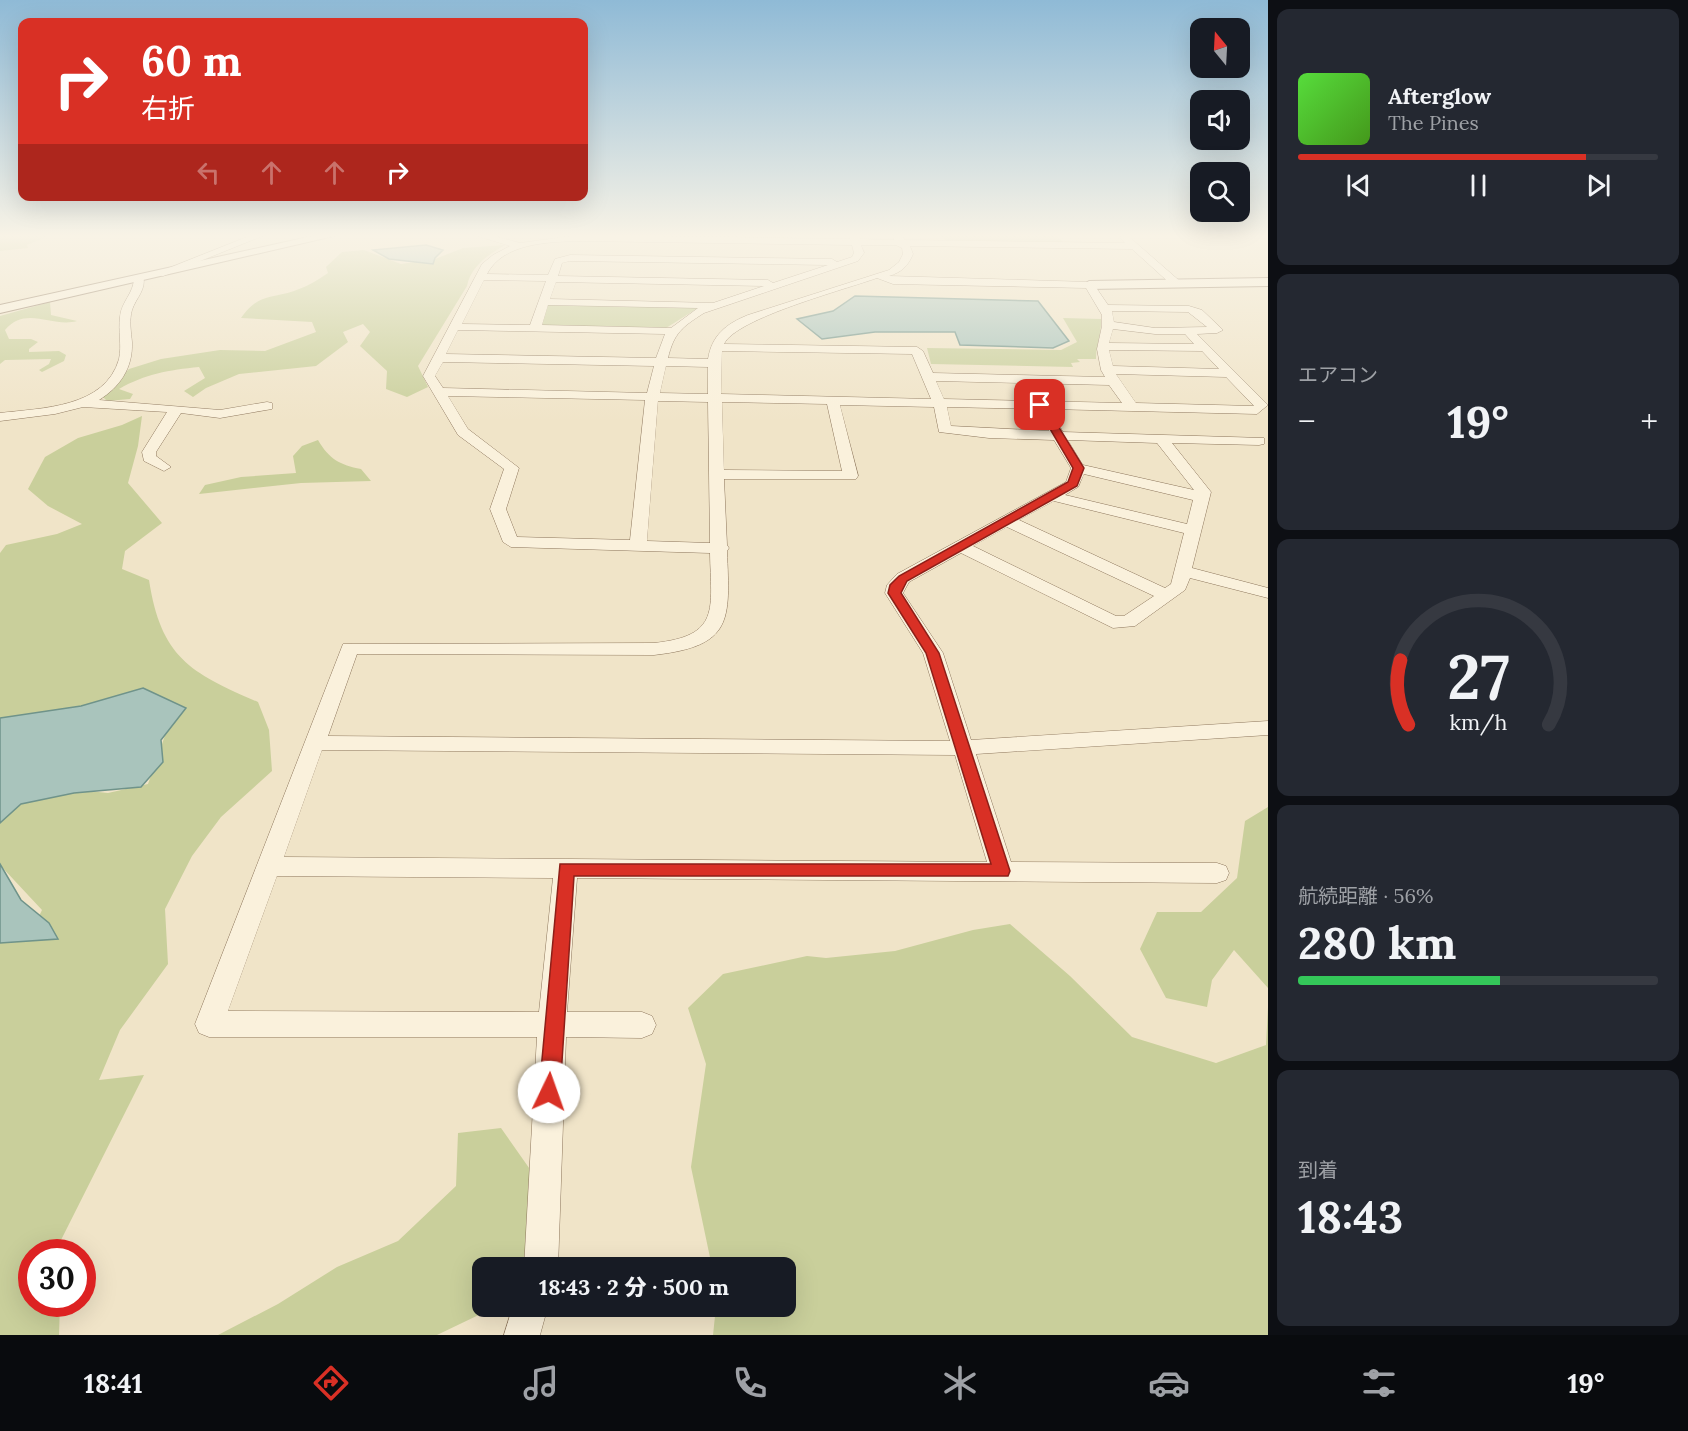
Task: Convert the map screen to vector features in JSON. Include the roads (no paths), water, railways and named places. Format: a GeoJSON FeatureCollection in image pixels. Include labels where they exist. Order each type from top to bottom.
{"type":"FeatureCollection","features":[{"type":"Feature","properties":{"kind":"street"},"geometry":{"type":"LineString","coordinates":[[0,309],[52,297]]}},
{"type":"Feature","properties":{"kind":"street"},"geometry":{"type":"LineString","coordinates":[[84,403],[109,387],[120,371],[125,359],[126,312],[133,297]]}},
{"type":"Feature","properties":{"kind":"street"},"geometry":{"type":"LineString","coordinates":[[469,297],[429,376],[463,432],[512,468],[498,509],[511,542],[721,548]]}},
{"type":"Feature","properties":{"kind":"street"},"geometry":{"type":"LineString","coordinates":[[535,328],[545,297]]}},
{"type":"Feature","properties":{"kind":"street"},"geometry":{"type":"LineString","coordinates":[[638,546],[652,397],[672,331],[687,318],[715,305],[740,297]]}},
{"type":"Feature","properties":{"kind":"street"},"geometry":{"type":"LineString","coordinates":[[642,1025],[209,1024],[350,648],[654,649],[679,646],[698,639],[712,630],[719,617],[721,548],[715,355],[719,339],[737,323],[810,297]]}},
{"type":"Feature","properties":{"kind":"street"},"geometry":{"type":"LineString","coordinates":[[1098,297],[1106,308],[1109,325],[1103,346],[1109,375],[1132,407]]}},
{"type":"Feature","properties":{"kind":"street"},"geometry":{"type":"LineString","coordinates":[[543,302],[715,305]]}},
{"type":"Feature","properties":{"kind":"street"},"geometry":{"type":"LineString","coordinates":[[1106,308],[1189,309],[1198,312],[1217,330],[1155,331],[1109,325]]}},
{"type":"Feature","properties":{"kind":"street"},"geometry":{"type":"LineString","coordinates":[[454,327],[672,331]]}},
{"type":"Feature","properties":{"kind":"street"},"geometry":{"type":"LineString","coordinates":[[438,392],[1257,410],[1262,406],[1189,332]]}},
{"type":"Feature","properties":{"kind":"street"},"geometry":{"type":"LineString","coordinates":[[1103,346],[1205,348]]}},
{"type":"Feature","properties":{"kind":"street"},"geometry":{"type":"LineString","coordinates":[[438,358],[661,363],[715,355],[916,351],[944,416],[944,429],[989,435],[1161,438],[1263,445]]}},
{"type":"Feature","properties":{"kind":"street"},"geometry":{"type":"LineString","coordinates":[[928,377],[1229,373]]}},
{"type":"Feature","properties":{"kind":"street"},"geometry":{"type":"LineString","coordinates":[[717,474],[851,476],[833,400]]}},
{"type":"Feature","properties":{"kind":"street"},"geometry":{"type":"LineString","coordinates":[[0,417],[84,403],[171,408],[220,414],[267,406]]}},
{"type":"Feature","properties":{"kind":"street"},"geometry":{"type":"LineString","coordinates":[[1040,405],[1078,468],[1202,497]]}},
{"type":"Feature","properties":{"kind":"street"},"geometry":{"type":"LineString","coordinates":[[164,467],[149,458],[149,452],[174,412],[171,408]]}},
{"type":"Feature","properties":{"kind":"street"},"geometry":{"type":"LineString","coordinates":[[1229,409],[1263,445]]}},
{"type":"Feature","properties":{"kind":"street"},"geometry":{"type":"LineString","coordinates":[[961,546],[1113,622],[1128,622],[1179,586],[1203,492],[1161,438]]}},
{"type":"Feature","properties":{"kind":"street"},"geometry":{"type":"LineString","coordinates":[[1002,871],[933,653],[894,593],[896,585],[903,578],[1073,484],[1078,468]]}},
{"type":"Feature","properties":{"kind":"street"},"geometry":{"type":"LineString","coordinates":[[1052,496],[1193,530]]}},
{"type":"Feature","properties":{"kind":"street"},"geometry":{"type":"LineString","coordinates":[[1007,521],[1167,595]]}},
{"type":"Feature","properties":{"kind":"street"},"geometry":{"type":"LineString","coordinates":[[1182,571],[1268,593]]}},
{"type":"Feature","properties":{"kind":"street"},"geometry":{"type":"LineString","coordinates":[[314,743],[962,748],[1268,728]]}},
{"type":"Feature","properties":{"kind":"street"},"geometry":{"type":"LineString","coordinates":[[270,866],[1217,873]]}},
{"type":"Feature","properties":{"kind":"street"},"geometry":{"type":"LineString","coordinates":[[542,1257],[552,1026],[566,869]]}},
{"type":"Feature","properties":{"kind":"street"},"geometry":{"type":"LineString","coordinates":[[522,1335],[528,1317]]}},
{"type":"Feature","properties":{"kind":"water"},"geometry":{"type":"Polygon","coordinates":[[[853,297],[1038,301],[1069,341],[1053,348],[960,345],[955,332],[875,332],[822,339],[797,319],[833,311],[853,297]]]}},
{"type":"Feature","properties":{"kind":"water"},"geometry":{"type":"Polygon","coordinates":[[[143,688],[186,708],[161,740],[163,762],[141,787],[74,793],[21,804],[0,823],[0,718],[81,706],[143,688]]]}},
{"type":"Feature","properties":{"kind":"water"},"geometry":{"type":"Polygon","coordinates":[[[0,864],[21,900],[49,923],[58,939],[0,943],[0,864]]]}}]}
